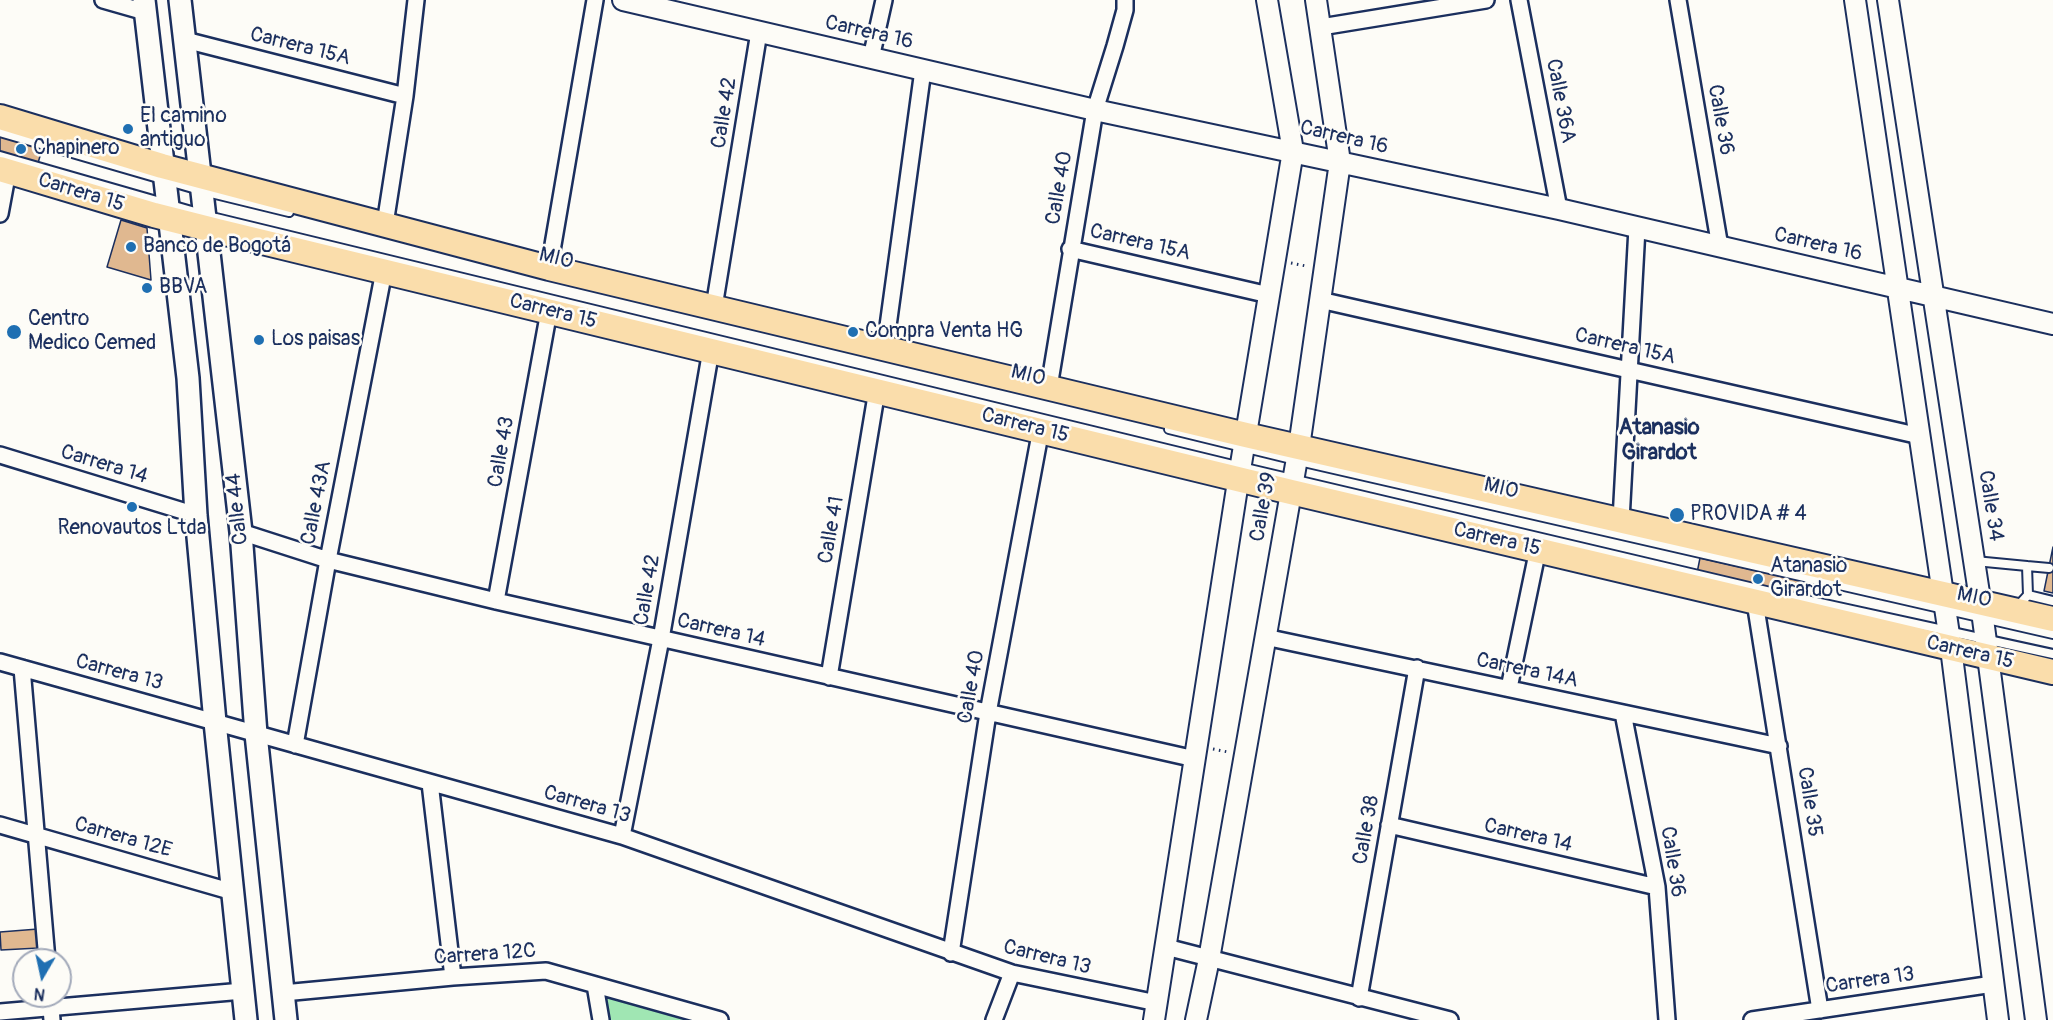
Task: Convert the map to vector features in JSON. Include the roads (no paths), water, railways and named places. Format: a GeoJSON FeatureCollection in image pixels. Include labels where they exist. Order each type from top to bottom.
{"type":"FeatureCollection","features":[{"type":"Feature","properties":{"kind":"main road","name":"Calle 44"},"geometry":{"type":"LineString","coordinates":[[180,0],[241,532],[256,734],[286,1020]]}},
{"type":"Feature","properties":{"kind":"main road","name":"Calle 44"},"geometry":{"type":"LineString","coordinates":[[144,6],[188,378],[196,515],[246,1020]]}},
{"type":"Feature","properties":{"kind":"main road","name":"Carrera 15"},"geometry":{"type":"LineString","coordinates":[[0,117],[163,173],[202,184],[385,224],[549,268],[1048,387],[1245,441],[1295,470],[1538,549],[1755,602],[1950,639],[1987,648],[2053,672]]}},
{"type":"Feature","properties":{"kind":"main road","name":"Carrera 15"},"geometry":{"type":"LineString","coordinates":[[3,165],[384,271],[1041,429],[1240,473],[1295,470],[1621,520],[1982,610],[2021,602],[2053,618]]}},
{"type":"Feature","properties":{"kind":"street"},"geometry":{"type":"LineString","coordinates":[[103,0],[144,6]]}},
{"type":"Feature","properties":{"kind":"street"},"geometry":{"type":"LineString","coordinates":[[385,224],[405,96],[416,0]]}},
{"type":"Feature","properties":{"kind":"street"},"geometry":{"type":"LineString","coordinates":[[549,268],[595,0]]}},
{"type":"Feature","properties":{"kind":"street","name":"Carrera 16"},"geometry":{"type":"LineString","coordinates":[[624,0],[1095,110],[1559,209],[2053,324]]}},
{"type":"Feature","properties":{"kind":"street"},"geometry":{"type":"LineString","coordinates":[[871,58],[884,0]]}},
{"type":"Feature","properties":{"kind":"street","name":"Calle 40"},"geometry":{"type":"LineString","coordinates":[[1048,387],[1095,110],[1125,10],[1125,0]]}},
{"type":"Feature","properties":{"kind":"street","name":"Calle 39"},"geometry":{"type":"LineString","coordinates":[[1155,1012],[1199,753],[1240,473],[1293,151],[1267,0]]}},
{"type":"Feature","properties":{"kind":"street","name":"Calle 39"},"geometry":{"type":"LineString","coordinates":[[1196,1020],[1209,959],[1295,470],[1340,162],[1316,0]]}},
{"type":"Feature","properties":{"kind":"street"},"geometry":{"type":"LineString","coordinates":[[1320,27],[1486,0]]}},
{"type":"Feature","properties":{"kind":"street","name":"Calle 36A"},"geometry":{"type":"LineString","coordinates":[[1519,0],[1559,209]]}},
{"type":"Feature","properties":{"kind":"street","name":"Calle 36"},"geometry":{"type":"LineString","coordinates":[[1678,0],[1720,247]]}},
{"type":"Feature","properties":{"kind":"street"},"geometry":{"type":"LineString","coordinates":[[1855,0],[1950,639],[1998,1020]]}},
{"type":"Feature","properties":{"kind":"street","name":"Calle 34"},"geometry":{"type":"LineString","coordinates":[[1888,0],[1982,610],[2036,1020]]}},
{"type":"Feature","properties":{"kind":"street","name":"Calle 42"},"geometry":{"type":"LineString","coordinates":[[714,307],[759,32]]}},
{"type":"Feature","properties":{"kind":"street","name":"Carrera 15A"},"geometry":{"type":"LineString","coordinates":[[185,40],[405,96]]}},
{"type":"Feature","properties":{"kind":"street"},"geometry":{"type":"LineString","coordinates":[[885,348],[923,70]]}},
{"type":"Feature","properties":{"kind":"street"},"geometry":{"type":"LineString","coordinates":[[0,214],[3,165]]}},
{"type":"Feature","properties":{"kind":"street"},"geometry":{"type":"LineString","coordinates":[[1621,520],[1637,228]]}},
{"type":"Feature","properties":{"kind":"street","name":"Carrera 15A"},"geometry":{"type":"LineString","coordinates":[[1071,249],[1269,295]]}},
{"type":"Feature","properties":{"kind":"street","name":"Calle 43A"},"geometry":{"type":"LineString","coordinates":[[295,745],[327,560],[384,271]]}},
{"type":"Feature","properties":{"kind":"street","name":"Carrera 15A"},"geometry":{"type":"LineString","coordinates":[[1320,300],[1920,436]]}},
{"type":"Feature","properties":{"kind":"street","name":"Calle 43"},"geometry":{"type":"LineString","coordinates":[[496,602],[549,311]]}},
{"type":"Feature","properties":{"kind":"street","name":"Calle 42"},"geometry":{"type":"LineString","coordinates":[[622,836],[661,639],[711,350]]}},
{"type":"Feature","properties":{"kind":"street","name":"Calle 41"},"geometry":{"type":"LineString","coordinates":[[829,677],[877,390]]}},
{"type":"Feature","properties":{"kind":"street","name":"Calle 40"},"geometry":{"type":"LineString","coordinates":[[951,953],[988,713],[1041,429]]}},
{"type":"Feature","properties":{"kind":"street","name":"Carrera 14"},"geometry":{"type":"LineString","coordinates":[[0,455],[196,515]]}},
{"type":"Feature","properties":{"kind":"street","name":"Carrera 14"},"geometry":{"type":"LineString","coordinates":[[241,532],[327,560],[496,602],[988,713],[1199,753]]}},
{"type":"Feature","properties":{"kind":"street"},"geometry":{"type":"LineString","coordinates":[[1509,688],[1538,549]]}},
{"type":"Feature","properties":{"kind":"street","name":"Calle 35"},"geometry":{"type":"LineString","coordinates":[[1755,602],[1820,1010]]}},
{"type":"Feature","properties":{"kind":"street","name":"Carrera 14A"},"geometry":{"type":"LineString","coordinates":[[1265,637],[1779,746]]}},
{"type":"Feature","properties":{"kind":"street","name":"Carrera 13"},"geometry":{"type":"LineString","coordinates":[[0,662],[622,836],[951,953],[1012,973],[1155,1012]]}},
{"type":"Feature","properties":{"kind":"street"},"geometry":{"type":"LineString","coordinates":[[22,668],[46,948]]}},
{"type":"Feature","properties":{"kind":"street","name":"Calle 38"},"geometry":{"type":"LineString","coordinates":[[1359,998],[1417,668]]}},
{"type":"Feature","properties":{"kind":"street","name":"Calle 36"},"geometry":{"type":"LineString","coordinates":[[1623,713],[1657,887],[1668,1020]]}},
{"type":"Feature","properties":{"kind":"street"},"geometry":{"type":"LineString","coordinates":[[430,783],[453,977]]}},
{"type":"Feature","properties":{"kind":"street","name":"Carrera 12E"},"geometry":{"type":"LineString","coordinates":[[0,825],[233,892]]}},
{"type":"Feature","properties":{"kind":"street","name":"Carrera 14"},"geometry":{"type":"LineString","coordinates":[[1389,825],[1657,887]]}},
{"type":"Feature","properties":{"kind":"street"},"geometry":{"type":"LineString","coordinates":[[1166,948],[1450,1020]]}},
{"type":"Feature","properties":{"kind":"street","name":"Carrera 12C"},"geometry":{"type":"LineString","coordinates":[[283,993],[546,971],[720,1020]]}},
{"type":"Feature","properties":{"kind":"street"},"geometry":{"type":"LineString","coordinates":[[994,1020],[1012,973]]}},
{"type":"Feature","properties":{"kind":"street","name":"Carrera 13"},"geometry":{"type":"LineString","coordinates":[[1752,1020],[1993,984]]}},
{"type":"Feature","properties":{"kind":"street"},"geometry":{"type":"LineString","coordinates":[[595,985],[600,1020]]}},
{"type":"Feature","properties":{"kind":"street"},"geometry":{"type":"LineString","coordinates":[[72,1006],[243,991]]}},
{"type":"Feature","properties":{"kind":"street"},"geometry":{"type":"LineString","coordinates":[[0,1012],[51,1008]]}},
{"type":"Feature","properties":{"kind":"lane"},"geometry":{"type":"LineString","coordinates":[[0,132],[163,173]]}},
{"type":"Feature","properties":{"kind":"lane"},"geometry":{"type":"LineString","coordinates":[[202,184],[295,213]]}},
{"type":"Feature","properties":{"kind":"lane","name":"MIO"},"geometry":{"type":"LineString","coordinates":[[206,222],[1240,473]]}},
{"type":"Feature","properties":{"kind":"lane","name":"MIO"},"geometry":{"type":"LineString","coordinates":[[468,256],[735,322]]}},
{"type":"Feature","properties":{"kind":"lane"},"geometry":{"type":"LineString","coordinates":[[1163,428],[1245,441]]}},
{"type":"Feature","properties":{"kind":"lane","name":"MIO"},"geometry":{"type":"LineString","coordinates":[[1295,470],[1944,602]]}},
{"type":"Feature","properties":{"kind":"lane","name":"MIO"},"geometry":{"type":"LineString","coordinates":[[1295,470],[1950,639]]}},
{"type":"Feature","properties":{"kind":"lane"},"geometry":{"type":"LineString","coordinates":[[1974,561],[2049,568]]}},
{"type":"Feature","properties":{"kind":"lane"},"geometry":{"type":"LineString","coordinates":[[2027,566],[2021,602],[2053,601]]}},
{"type":"Feature","properties":{"kind":"lane","name":"MIO"},"geometry":{"type":"LineString","coordinates":[[1982,610],[2053,634]]}},
{"type":"Feature","properties":{"kind":"lane","name":"MIO"},"geometry":{"type":"LineString","coordinates":[[1987,648],[2053,654]]}},
{"type":"Feature","properties":{"kind":"place","name":"El camino antiguo"},"geometry":{"type":"Point","coordinates":[128,129]}},
{"type":"Feature","properties":{"kind":"place","name":"Chapinero"},"geometry":{"type":"Point","coordinates":[21,149]}},
{"type":"Feature","properties":{"kind":"place","name":"Banco de Bogotá"},"geometry":{"type":"Point","coordinates":[131,247]}},
{"type":"Feature","properties":{"kind":"place","name":"BBVA"},"geometry":{"type":"Point","coordinates":[147,288]}},
{"type":"Feature","properties":{"kind":"place","name":"Centro Medico Cemed"},"geometry":{"type":"Point","coordinates":[14,332]}},
{"type":"Feature","properties":{"kind":"place","name":"Compra Venta HG"},"geometry":{"type":"Point","coordinates":[853,332]}},
{"type":"Feature","properties":{"kind":"place","name":"Los paisas"},"geometry":{"type":"Point","coordinates":[259,340]}},
{"type":"Feature","properties":{"kind":"place","name":"Renovautos Ltda"},"geometry":{"type":"Point","coordinates":[132,507]}},
{"type":"Feature","properties":{"kind":"place","name":"PROVIDA # 4"},"geometry":{"type":"Point","coordinates":[1677,515]}},
{"type":"Feature","properties":{"kind":"place","name":"Atanasio Girardot"},"geometry":{"type":"Point","coordinates":[1758,579]}},
{"type":"Feature","properties":{"kind":"district","name":"Atanasio Girardot"},"geometry":{"type":"Point","coordinates":[1659,440]}}]}
